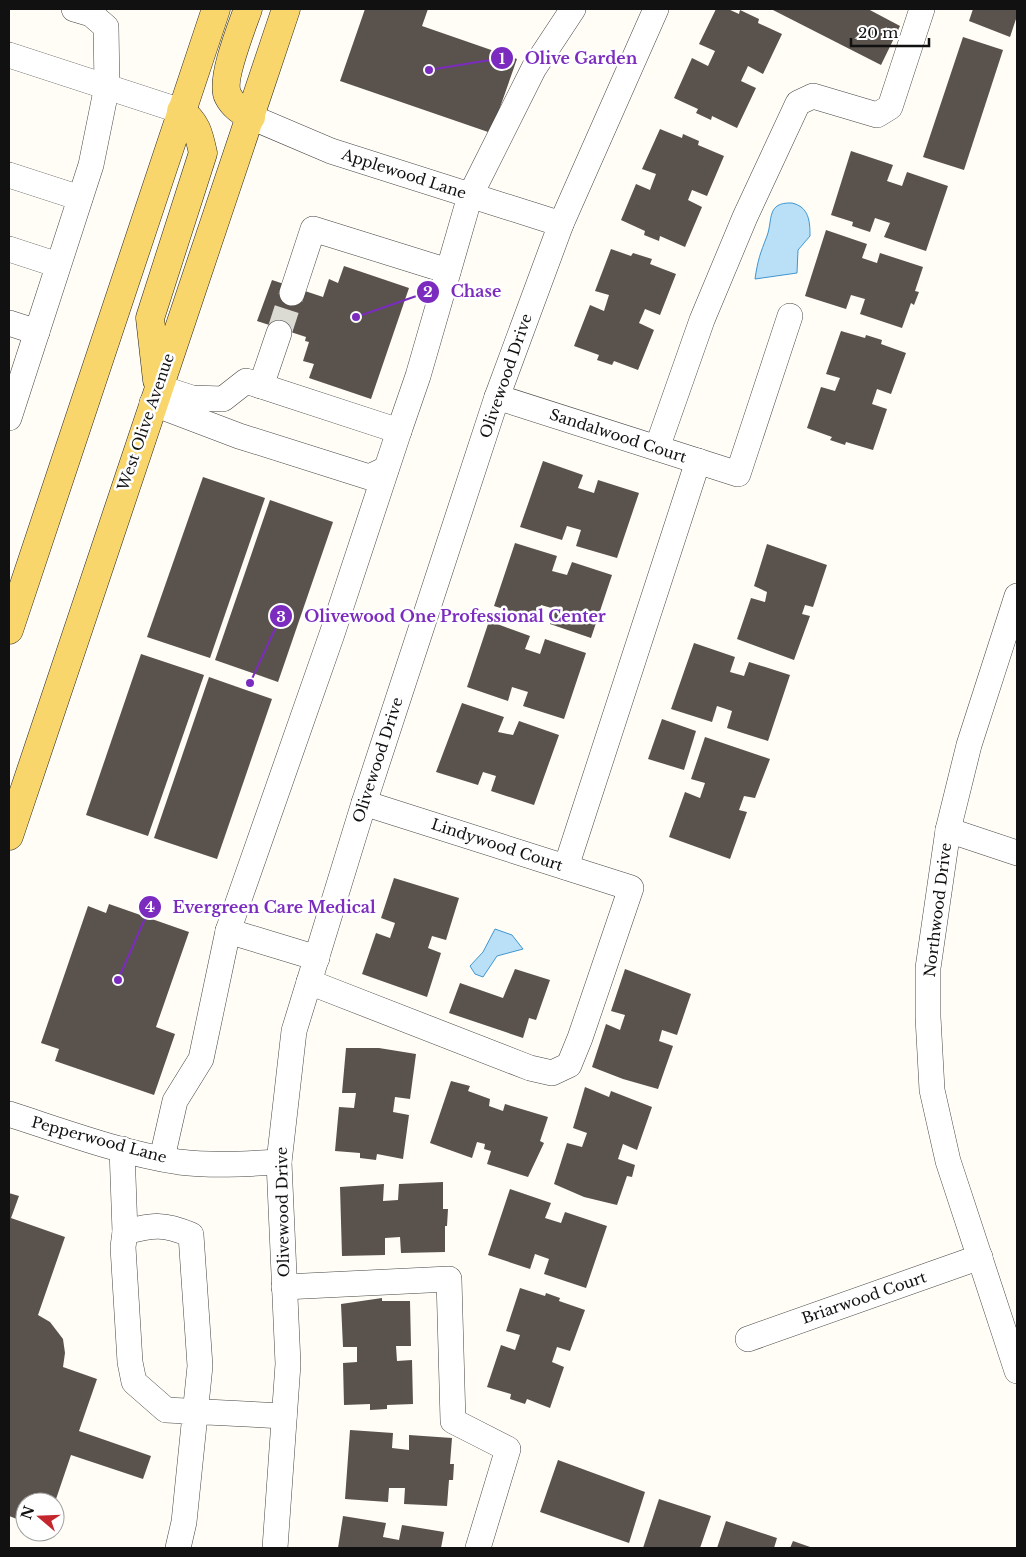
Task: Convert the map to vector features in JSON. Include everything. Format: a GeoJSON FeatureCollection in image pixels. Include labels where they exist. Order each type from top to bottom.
{"type":"FeatureCollection","features":[{"type":"Feature","properties":{"kind":"main road"},"geometry":{"type":"LineString","coordinates":[[9,630],[216,9]]}},
{"type":"Feature","properties":{"kind":"main road"},"geometry":{"type":"LineString","coordinates":[[248,9],[228,70],[226,94],[235,107],[251,117]]}},
{"type":"Feature","properties":{"kind":"main road","name":"West Olive Avenue"},"geometry":{"type":"LineString","coordinates":[[9,836],[155,395],[251,117],[286,9]]}},
{"type":"Feature","properties":{"kind":"main road"},"geometry":{"type":"LineString","coordinates":[[155,395],[150,318],[203,153],[198,131],[192,119],[181,111]]}},
{"type":"Feature","properties":{"kind":"street"},"geometry":{"type":"LineString","coordinates":[[11,406],[91,166],[107,86],[106,27],[91,14],[74,9]]}},
{"type":"Feature","properties":{"kind":"street","name":"Olivewood Drive"},"geometry":{"type":"LineString","coordinates":[[275,1548],[288,1364],[279,1162],[294,1031],[364,802],[497,398],[561,224],[656,9]]}},
{"type":"Feature","properties":{"kind":"street"},"geometry":{"type":"LineString","coordinates":[[657,448],[706,311],[745,217],[798,103],[813,96],[877,115],[890,106],[922,9]]}},
{"type":"Feature","properties":{"kind":"street"},"geometry":{"type":"LineString","coordinates":[[162,1158],[175,1101],[201,1059],[228,931],[332,634],[418,376],[470,196],[534,68],[568,10]]}},
{"type":"Feature","properties":{"kind":"street"},"geometry":{"type":"LineString","coordinates":[[9,54],[181,111]]}},
{"type":"Feature","properties":{"kind":"street","name":"Applewood Lane"},"geometry":{"type":"LineString","coordinates":[[251,117],[331,151],[561,224]]}},
{"type":"Feature","properties":{"kind":"street"},"geometry":{"type":"LineString","coordinates":[[9,175],[80,198]]}},
{"type":"Feature","properties":{"kind":"street"},"geometry":{"type":"LineString","coordinates":[[292,293],[313,229],[448,271]]}},
{"type":"Feature","properties":{"kind":"street"},"geometry":{"type":"LineString","coordinates":[[9,249],[58,265]]}},
{"type":"Feature","properties":{"kind":"street","name":"Sandalwood Court"},"geometry":{"type":"LineString","coordinates":[[497,398],[738,474],[790,316]]}},
{"type":"Feature","properties":{"kind":"street"},"geometry":{"type":"LineString","coordinates":[[9,323],[36,332]]}},
{"type":"Feature","properties":{"kind":"street"},"geometry":{"type":"LineString","coordinates":[[261,386],[279,333]]}},
{"type":"Feature","properties":{"kind":"street"},"geometry":{"type":"LineString","coordinates":[[155,395],[223,399],[246,381],[399,432]]}},
{"type":"Feature","properties":{"kind":"street"},"geometry":{"type":"LineString","coordinates":[[155,395],[239,436],[369,478],[386,469]]}},
{"type":"Feature","properties":{"kind":"street"},"geometry":{"type":"LineString","coordinates":[[566,867],[698,461]]}},
{"type":"Feature","properties":{"kind":"street","name":"Northwood Drive"},"geometry":{"type":"LineString","coordinates":[[1017,596],[969,745],[948,830],[928,968],[928,1017],[932,1090],[948,1161],[1017,1371]]}},
{"type":"Feature","properties":{"kind":"street","name":"Lindywood Court"},"geometry":{"type":"LineString","coordinates":[[309,982],[530,1068],[552,1072],[569,1065],[577,1047],[630,888],[364,802]]}},
{"type":"Feature","properties":{"kind":"street"},"geometry":{"type":"LineString","coordinates":[[948,830],[1017,853]]}},
{"type":"Feature","properties":{"kind":"street"},"geometry":{"type":"LineString","coordinates":[[228,931],[317,958]]}},
{"type":"Feature","properties":{"kind":"street","name":"Pepperwood Lane"},"geometry":{"type":"LineString","coordinates":[[9,1114],[122,1149],[162,1158],[219,1165],[279,1162]]}},
{"type":"Feature","properties":{"kind":"street"},"geometry":{"type":"LineString","coordinates":[[122,1149],[125,1232],[123,1247],[130,1362],[134,1382],[166,1410],[284,1416]]}},
{"type":"Feature","properties":{"kind":"street"},"geometry":{"type":"LineString","coordinates":[[125,1232],[145,1227],[171,1226],[191,1235],[200,1366],[184,1522],[178,1548]]}},
{"type":"Feature","properties":{"kind":"street","name":"Briarwood Court"},"geometry":{"type":"LineString","coordinates":[[748,1339],[980,1257]]}},
{"type":"Feature","properties":{"kind":"street"},"geometry":{"type":"LineString","coordinates":[[284,1287],[449,1279],[453,1421],[508,1449],[478,1548]]}},
{"type":"Feature","properties":{"kind":"water"},"geometry":{"type":"Polygon","coordinates":[[[792,203],[805,211],[810,225],[810,236],[798,250],[797,273],[755,279],[758,261],[769,230],[772,213],[778,205],[792,203]]]}},
{"type":"Feature","properties":{"kind":"water"},"geometry":{"type":"Polygon","coordinates":[[[495,929],[512,935],[523,949],[497,956],[483,977],[475,974],[470,966],[483,952],[495,929]]]}},
{"type":"Feature","properties":{"kind":"building"},"geometry":{"type":"Polygon","coordinates":[[[365,9],[428,9],[422,26],[517,59],[491,133],[340,81],[365,9]]]}},
{"type":"Feature","properties":{"kind":"building"},"geometry":{"type":"Polygon","coordinates":[[[716,9],[728,9],[739,14],[740,10],[759,19],[758,23],[782,34],[763,74],[748,66],[741,81],[756,88],[737,128],[712,116],[711,120],[696,113],[698,109],[674,98],[692,58],[708,66],[715,51],[699,44],[716,9]]]}},
{"type":"Feature","properties":{"kind":"building"},"geometry":{"type":"Polygon","coordinates":[[[771,9],[868,9],[900,26],[881,65],[771,9]]]}},
{"type":"Feature","properties":{"kind":"building"},"geometry":{"type":"Polygon","coordinates":[[[973,9],[1017,9],[1017,16],[1010,37],[969,21],[973,9]]]}},
{"type":"Feature","properties":{"kind":"building"},"geometry":{"type":"Polygon","coordinates":[[[963,37],[1003,50],[964,170],[923,157],[963,37]]]}},
{"type":"Feature","properties":{"kind":"building"},"geometry":{"type":"Polygon","coordinates":[[[660,129],[682,138],[683,134],[699,141],[698,145],[724,156],[707,196],[692,190],[688,200],[702,207],[685,247],[660,236],[659,241],[644,235],[645,231],[621,220],[636,184],[650,190],[656,174],[642,169],[660,129]]]}},
{"type":"Feature","properties":{"kind":"building"},"geometry":{"type":"Polygon","coordinates":[[[851,151],[893,165],[887,181],[902,186],[907,172],[948,186],[926,251],[884,237],[890,223],[875,218],[870,232],[852,226],[853,222],[831,215],[851,151]]]}},
{"type":"Feature","properties":{"kind":"building"},"geometry":{"type":"Polygon","coordinates":[[[826,230],[867,244],[862,258],[877,263],[880,253],[923,267],[915,291],[919,292],[914,305],[911,303],[902,328],[860,314],[865,299],[851,295],[846,309],[805,296],[826,230]]]}},
{"type":"Feature","properties":{"kind":"building"},"geometry":{"type":"Polygon","coordinates":[[[611,249],[631,256],[633,253],[652,259],[650,264],[676,274],[660,315],[645,309],[639,323],[654,330],[638,370],[614,361],[612,365],[597,360],[599,355],[574,346],[590,305],[604,311],[609,295],[595,291],[611,249]]]}},
{"type":"Feature","properties":{"kind":"building"},"geometry":{"type":"Polygon","coordinates":[[[344,266],[409,288],[371,399],[309,378],[314,364],[303,361],[309,342],[305,341],[306,337],[257,321],[272,280],[323,297],[329,279],[338,283],[344,266]]]}},
{"type":"Feature","properties":{"kind":"building"},"geometry":{"type":"Polygon","coordinates":[[[841,331],[865,338],[866,335],[882,340],[881,344],[906,353],[891,394],[877,389],[872,404],[887,409],[873,450],[846,442],[845,445],[830,440],[832,437],[807,428],[821,387],[835,391],[840,378],[826,374],[841,331]]]}},
{"type":"Feature","properties":{"kind":"building"},"geometry":{"type":"Polygon","coordinates":[[[543,461],[583,475],[578,488],[594,493],[598,480],[639,493],[617,558],[576,546],[581,530],[567,526],[562,540],[520,527],[543,461]]]}},
{"type":"Feature","properties":{"kind":"building"},"geometry":{"type":"Polygon","coordinates":[[[203,477],[265,498],[210,658],[147,637],[203,477]]]}},
{"type":"Feature","properties":{"kind":"building"},"geometry":{"type":"Polygon","coordinates":[[[270,500],[333,522],[278,682],[215,660],[270,500]]]}},
{"type":"Feature","properties":{"kind":"building"},"geometry":{"type":"Polygon","coordinates":[[[515,543],[557,556],[552,571],[567,575],[572,562],[612,575],[591,638],[550,624],[555,609],[541,605],[536,619],[494,606],[515,543]]]}},
{"type":"Feature","properties":{"kind":"building"},"geometry":{"type":"Polygon","coordinates":[[[767,544],[827,565],[813,607],[805,605],[802,614],[810,616],[794,660],[737,639],[751,598],[765,602],[767,592],[754,586],[767,544]]]}},
{"type":"Feature","properties":{"kind":"building"},"geometry":{"type":"Polygon","coordinates":[[[489,621],[530,636],[525,649],[540,654],[545,639],[586,653],[564,719],[523,706],[528,692],[512,687],[508,701],[467,687],[489,621]]]}},
{"type":"Feature","properties":{"kind":"building"},"geometry":{"type":"Polygon","coordinates":[[[694,643],[735,657],[730,672],[744,676],[749,662],[790,675],[768,741],[727,728],[732,711],[717,706],[712,722],[671,709],[694,643]]]}},
{"type":"Feature","properties":{"kind":"building"},"geometry":{"type":"Polygon","coordinates":[[[141,654],[204,675],[148,836],[86,815],[141,654]]]}},
{"type":"Feature","properties":{"kind":"building"},"geometry":{"type":"Polygon","coordinates":[[[209,677],[272,699],[217,859],[154,838],[209,677]]]}},
{"type":"Feature","properties":{"kind":"building"},"geometry":{"type":"Polygon","coordinates":[[[462,703],[504,717],[498,732],[513,735],[519,721],[559,735],[534,805],[491,791],[496,776],[483,772],[478,785],[436,772],[462,703]]]}},
{"type":"Feature","properties":{"kind":"building"},"geometry":{"type":"Polygon","coordinates":[[[662,719],[696,731],[684,770],[648,759],[662,719]]]}},
{"type":"Feature","properties":{"kind":"building"},"geometry":{"type":"Polygon","coordinates":[[[705,737],[770,759],[755,798],[744,796],[739,810],[747,812],[730,859],[669,837],[685,792],[700,798],[705,783],[691,779],[705,737]]]}},
{"type":"Feature","properties":{"kind":"building"},"geometry":{"type":"Polygon","coordinates":[[[394,878],[459,898],[446,940],[432,936],[428,948],[441,953],[427,997],[362,974],[376,933],[390,938],[395,923],[381,918],[394,878]]]}},
{"type":"Feature","properties":{"kind":"building"},"geometry":{"type":"Polygon","coordinates":[[[109,904],[189,932],[156,1027],[175,1034],[154,1095],[55,1061],[59,1049],[41,1043],[88,906],[106,913],[109,904]]]}},
{"type":"Feature","properties":{"kind":"building"},"geometry":{"type":"Polygon","coordinates":[[[515,969],[550,980],[536,1020],[529,1018],[523,1038],[449,1013],[460,983],[503,998],[515,969]]]}},
{"type":"Feature","properties":{"kind":"building"},"geometry":{"type":"Polygon","coordinates":[[[625,969],[691,994],[677,1035],[662,1030],[659,1041],[673,1046],[658,1089],[623,1079],[592,1067],[606,1024],[620,1030],[625,1015],[611,1011],[625,969]]]}},
{"type":"Feature","properties":{"kind":"building"},"geometry":{"type":"Polygon","coordinates":[[[346,1048],[379,1048],[416,1054],[410,1099],[395,1097],[393,1112],[409,1115],[403,1159],[377,1154],[376,1160],[360,1158],[360,1153],[335,1151],[339,1107],[354,1108],[356,1093],[342,1093],[346,1048]]]}},
{"type":"Feature","properties":{"kind":"building"},"geometry":{"type":"Polygon","coordinates":[[[451,1081],[470,1086],[468,1091],[490,1099],[489,1106],[503,1111],[505,1104],[548,1117],[540,1141],[544,1143],[528,1177],[487,1164],[491,1151],[484,1149],[485,1144],[477,1142],[472,1158],[430,1143],[451,1081]]]}},
{"type":"Feature","properties":{"kind":"building"},"geometry":{"type":"Polygon","coordinates":[[[585,1087],[609,1097],[611,1091],[652,1107],[637,1150],[623,1144],[618,1159],[635,1165],[632,1177],[627,1176],[617,1205],[584,1197],[554,1184],[567,1143],[582,1147],[587,1133],[573,1128],[585,1087]]]}},
{"type":"Feature","properties":{"kind":"building"},"geometry":{"type":"Polygon","coordinates":[[[443,1182],[443,1209],[448,1209],[447,1226],[445,1226],[445,1252],[401,1253],[400,1237],[385,1238],[385,1255],[342,1256],[340,1187],[384,1184],[383,1201],[398,1200],[399,1184],[443,1182]]]}},
{"type":"Feature","properties":{"kind":"building"},"geometry":{"type":"Polygon","coordinates":[[[510,1189],[551,1203],[545,1218],[561,1223],[565,1212],[607,1226],[586,1288],[544,1274],[549,1259],[535,1254],[530,1269],[488,1255],[510,1189]]]}},
{"type":"Feature","properties":{"kind":"building"},"geometry":{"type":"Polygon","coordinates":[[[9,1193],[19,1196],[11,1218],[65,1237],[38,1315],[50,1322],[63,1339],[65,1353],[63,1367],[97,1379],[79,1431],[151,1456],[143,1479],[71,1455],[58,1492],[15,1492],[15,1518],[9,1516],[9,1193]]]}},
{"type":"Feature","properties":{"kind":"building"},"geometry":{"type":"Polygon","coordinates":[[[520,1288],[545,1296],[546,1293],[560,1298],[559,1301],[585,1310],[570,1351],[557,1347],[552,1362],[564,1367],[550,1408],[527,1399],[525,1404],[510,1399],[511,1394],[487,1387],[501,1345],[515,1350],[520,1335],[506,1331],[520,1288]]]}},
{"type":"Feature","properties":{"kind":"building"},"geometry":{"type":"Polygon","coordinates":[[[382,1298],[382,1301],[410,1301],[411,1346],[396,1346],[397,1361],[412,1360],[413,1404],[387,1405],[387,1409],[370,1410],[370,1404],[344,1405],[343,1363],[357,1362],[357,1347],[343,1347],[341,1304],[382,1298]]]}},
{"type":"Feature","properties":{"kind":"building"},"geometry":{"type":"Polygon","coordinates":[[[350,1430],[393,1433],[392,1448],[409,1450],[409,1435],[452,1438],[450,1464],[454,1464],[453,1480],[449,1480],[447,1506],[404,1504],[405,1488],[389,1488],[388,1502],[345,1499],[350,1430]]]}},
{"type":"Feature","properties":{"kind":"building"},"geometry":{"type":"Polygon","coordinates":[[[558,1460],[645,1492],[629,1543],[540,1512],[558,1460]]]}},
{"type":"Feature","properties":{"kind":"building"},"geometry":{"type":"Polygon","coordinates":[[[659,1499],[711,1516],[700,1548],[643,1548],[659,1499]]]}},
{"type":"Feature","properties":{"kind":"building"},"geometry":{"type":"Polygon","coordinates":[[[343,1516],[386,1523],[383,1537],[399,1540],[402,1525],[444,1532],[441,1548],[338,1548],[343,1516]]]}},
{"type":"Feature","properties":{"kind":"building"},"geometry":{"type":"Polygon","coordinates":[[[726,1521],[777,1538],[774,1548],[717,1548],[726,1521]]]}},
{"type":"Feature","properties":{"kind":"building"},"geometry":{"type":"Polygon","coordinates":[[[793,1541],[813,1548],[790,1548],[793,1541]]]}},
{"type":"Feature","properties":{"kind":"tunnel"},"geometry":{"type":"LineString","coordinates":[[279,333],[292,293]]}},
{"type":"Feature","properties":{"kind":"place","name":"Olive Garden"},"geometry":{"type":"Point","coordinates":[429,70]}},
{"type":"Feature","properties":{"kind":"place","name":"Chase"},"geometry":{"type":"Point","coordinates":[356,317]}},
{"type":"Feature","properties":{"kind":"place","name":"Olivewood One Professional Center"},"geometry":{"type":"Point","coordinates":[250,683]}},
{"type":"Feature","properties":{"kind":"place","name":"Evergreen Care Medical"},"geometry":{"type":"Point","coordinates":[118,980]}}]}
